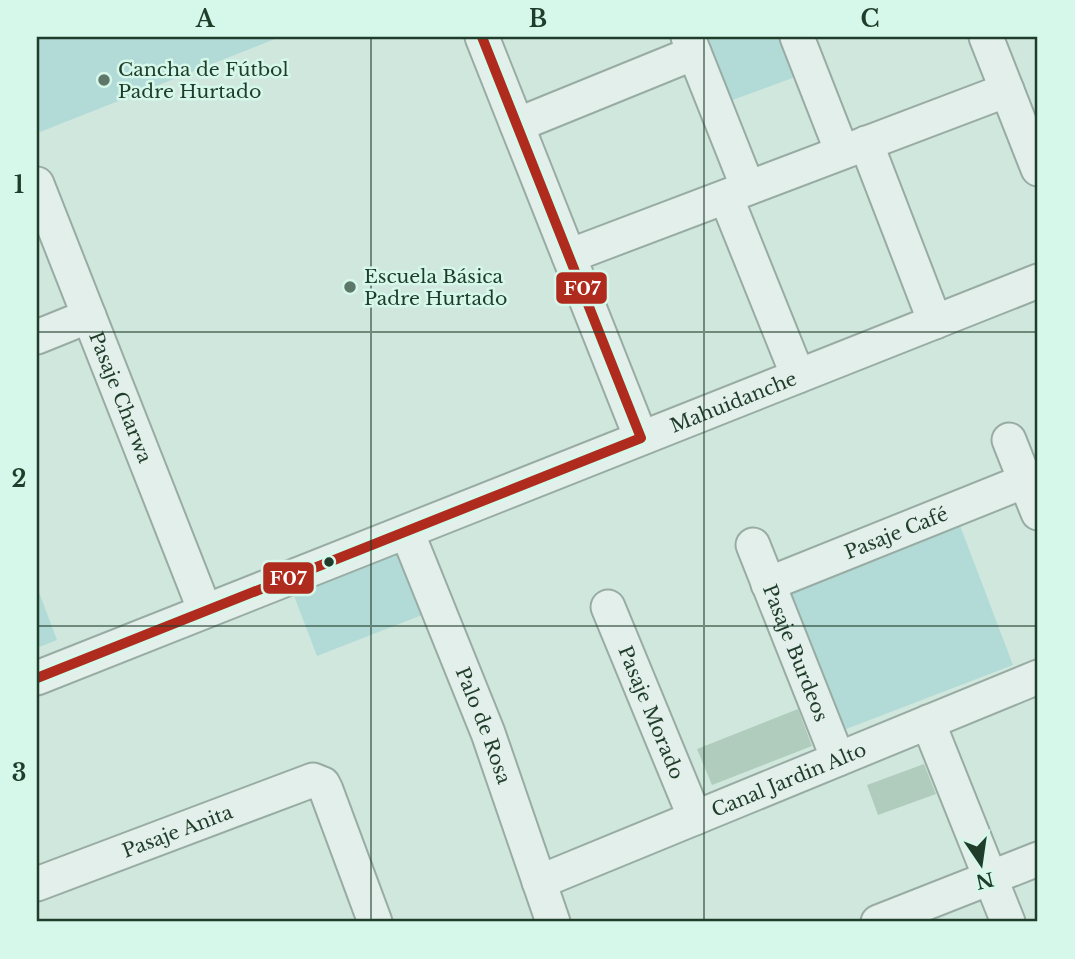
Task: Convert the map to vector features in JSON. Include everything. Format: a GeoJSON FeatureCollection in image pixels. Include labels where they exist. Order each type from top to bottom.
{"type":"FeatureCollection","features":[{"type":"Feature","properties":{"kind":"street"},"geometry":{"type":"LineString","coordinates":[[482,37],[641,438]]}},
{"type":"Feature","properties":{"kind":"street"},"geometry":{"type":"LineString","coordinates":[[797,37],[854,148],[935,322]]}},
{"type":"Feature","properties":{"kind":"street"},"geometry":{"type":"LineString","coordinates":[[986,37],[1038,169]]}},
{"type":"Feature","properties":{"kind":"street"},"geometry":{"type":"LineString","coordinates":[[517,125],[691,45],[798,376]]}},
{"type":"Feature","properties":{"kind":"street"},"geometry":{"type":"LineString","coordinates":[[569,256],[1007,90]]}},
{"type":"Feature","properties":{"kind":"street","name":"Pasaje Charwa"},"geometry":{"type":"LineString","coordinates":[[37,184],[205,611]]}},
{"type":"Feature","properties":{"kind":"street","name":"Mahuidanche"},"geometry":{"type":"LineString","coordinates":[[37,678],[1038,281]]}},
{"type":"Feature","properties":{"kind":"street"},"geometry":{"type":"LineString","coordinates":[[37,337],[89,316]]}},
{"type":"Feature","properties":{"kind":"street"},"geometry":{"type":"LineString","coordinates":[[1009,440],[1038,513]]}},
{"type":"Feature","properties":{"kind":"street","name":"Pasaje Café"},"geometry":{"type":"LineString","coordinates":[[768,584],[1025,481]]}},
{"type":"Feature","properties":{"kind":"street","name":"Palo de Rosa"},"geometry":{"type":"LineString","coordinates":[[407,531],[488,733],[553,922]]}},
{"type":"Feature","properties":{"kind":"street","name":"Pasaje Burdeos"},"geometry":{"type":"LineString","coordinates":[[753,545],[838,759]]}},
{"type":"Feature","properties":{"kind":"street","name":"Pasaje Morado"},"geometry":{"type":"LineString","coordinates":[[608,607],[695,818]]}},
{"type":"Feature","properties":{"kind":"street","name":"Canal Jardin Alto"},"geometry":{"type":"LineString","coordinates":[[539,882],[1038,677]]}},
{"type":"Feature","properties":{"kind":"street"},"geometry":{"type":"LineString","coordinates":[[928,722],[1008,922]]}},
{"type":"Feature","properties":{"kind":"street","name":"Pasaje Anita"},"geometry":{"type":"LineString","coordinates":[[37,884],[307,781],[319,781],[326,790],[375,922]]}},
{"type":"Feature","properties":{"kind":"street"},"geometry":{"type":"LineString","coordinates":[[878,922],[1038,859]]}},
{"type":"Feature","properties":{"kind":"shaded area","name":"Cancha de Fútbol Padre Hurtado"},"geometry":{"type":"Polygon","coordinates":[[[37,37],[280,37],[40,132],[37,123],[37,37]]]}},
{"type":"Feature","properties":{"kind":"shaded area"},"geometry":{"type":"Polygon","coordinates":[[[695,37],[790,37],[803,74],[719,105],[695,37]]]}},
{"type":"Feature","properties":{"kind":"shaded area"},"geometry":{"type":"Polygon","coordinates":[[[959,523],[1013,665],[841,731],[782,588],[959,523]]]}},
{"type":"Feature","properties":{"kind":"shaded area"},"geometry":{"type":"Polygon","coordinates":[[[398,550],[422,615],[317,656],[293,593],[398,550]]]}},
{"type":"Feature","properties":{"kind":"shaded area"},"geometry":{"type":"Polygon","coordinates":[[[37,587],[57,640],[37,648],[37,587]]]}},
{"type":"Feature","properties":{"kind":"building"},"geometry":{"type":"Polygon","coordinates":[[[798,709],[812,746],[712,785],[697,749],[798,709]]]}},
{"type":"Feature","properties":{"kind":"building"},"geometry":{"type":"Polygon","coordinates":[[[924,764],[936,794],[878,815],[867,785],[924,764]]]}},
{"type":"Feature","properties":{"kind":"transit line","name":"F07"},"geometry":{"type":"LineString","coordinates":[[37,678],[641,438],[482,37]]}},
{"type":"Feature","properties":{"kind":"place","name":"Cancha de Fútbol Padre Hurtado"},"geometry":{"type":"Point","coordinates":[104,80]}},
{"type":"Feature","properties":{"kind":"place","name":"Escuela Básica Padre Hurtado"},"geometry":{"type":"Point","coordinates":[350,287]}}]}
